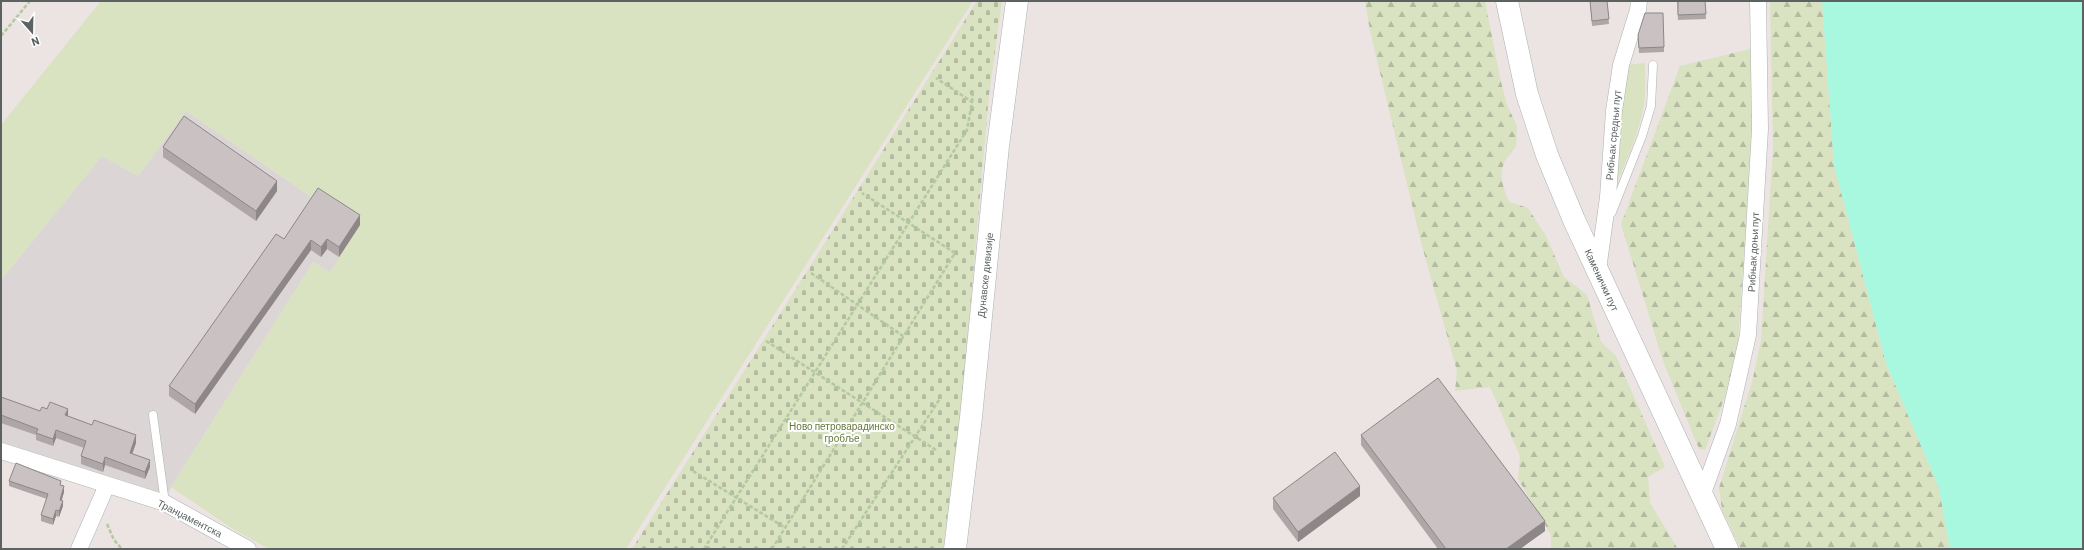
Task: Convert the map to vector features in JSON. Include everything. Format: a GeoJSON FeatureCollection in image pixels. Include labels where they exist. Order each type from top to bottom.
{"type":"FeatureCollection","features":[{"type":"Feature","properties":{"kind":"main road","name":"Дунавске дивизије"},"geometry":{"type":"LineString","coordinates":[[955,549],[971,417],[999,139],[1017,1]]}},
{"type":"Feature","properties":{"kind":"main road","name":"Каменички пут"},"geometry":{"type":"LineString","coordinates":[[1507,1],[1527,94],[1547,155],[1574,220],[1727,549]]}},
{"type":"Feature","properties":{"kind":"street","name":"Рибњак средњи пут"},"geometry":{"type":"LineString","coordinates":[[1598,270],[1604,232],[1614,111],[1621,65],[1638,10],[1639,1]]}},
{"type":"Feature","properties":{"kind":"street","name":"Рибњак доњи пут"},"geometry":{"type":"LineString","coordinates":[[1702,496],[1728,424],[1748,335],[1760,129],[1758,1]]}},
{"type":"Feature","properties":{"kind":"street","name":"Транџаментска"},"geometry":{"type":"LineString","coordinates":[[1,451],[165,503],[248,549]]}},
{"type":"Feature","properties":{"kind":"street"},"geometry":{"type":"LineString","coordinates":[[79,549],[107,485]]}},
{"type":"Feature","properties":{"kind":"lane"},"geometry":{"type":"LineString","coordinates":[[1604,232],[1642,136],[1651,106],[1653,65]]}},
{"type":"Feature","properties":{"kind":"lane"},"geometry":{"type":"LineString","coordinates":[[153,415],[165,503]]}},
{"type":"Feature","properties":{"kind":"path"},"geometry":{"type":"LineString","coordinates":[[1,36],[30,1]]}},
{"type":"Feature","properties":{"kind":"path"},"geometry":{"type":"LineString","coordinates":[[936,78],[972,102]]}},
{"type":"Feature","properties":{"kind":"path"},"geometry":{"type":"LineString","coordinates":[[704,549],[967,130],[973,92]]}},
{"type":"Feature","properties":{"kind":"path"},"geometry":{"type":"LineString","coordinates":[[772,549],[784,527],[861,403],[956,253],[862,193]]}},
{"type":"Feature","properties":{"kind":"path"},"geometry":{"type":"LineString","coordinates":[[811,273],[904,336]]}},
{"type":"Feature","properties":{"kind":"path"},"geometry":{"type":"LineString","coordinates":[[766,341],[816,371],[861,403],[936,450]]}},
{"type":"Feature","properties":{"kind":"path"},"geometry":{"type":"LineString","coordinates":[[842,549],[941,397]]}},
{"type":"Feature","properties":{"kind":"path"},"geometry":{"type":"LineString","coordinates":[[693,471],[736,499],[784,527]]}},
{"type":"Feature","properties":{"kind":"path"},"geometry":{"type":"LineString","coordinates":[[98,505],[114,540],[122,549]]}},
{"type":"Feature","properties":{"kind":"shaded area"},"geometry":{"type":"Polygon","coordinates":[[[1822,1],[2083,1],[2083,549],[1950,549],[1939,488],[1886,363],[1834,165],[1822,1]]]}},
{"type":"Feature","properties":{"kind":"shaded area"},"geometry":{"type":"Polygon","coordinates":[[[186,111],[358,229],[330,272],[313,262],[171,487],[167,497],[1,444],[1,280],[102,156],[138,176],[186,111]]]}},
{"type":"Feature","properties":{"kind":"green space"},"geometry":{"type":"Polygon","coordinates":[[[101,1],[973,1],[626,549],[269,549],[233,529],[171,487],[313,262],[330,272],[358,229],[186,111],[138,176],[102,156],[1,280],[1,125],[101,1]]]}},
{"type":"Feature","properties":{"kind":"green space","name":"Ново петроварадинско гробље"},"geometry":{"type":"Polygon","coordinates":[[[977,1],[1002,1],[989,95],[960,422],[943,549],[632,549],[977,1]]]}},
{"type":"Feature","properties":{"kind":"green space"},"geometry":{"type":"Polygon","coordinates":[[[1365,1],[1485,1],[1500,78],[1507,105],[1517,126],[1516,147],[1505,161],[1503,167],[1503,186],[1509,202],[1528,208],[1546,236],[1564,277],[1587,295],[1601,342],[1616,356],[1665,467],[1648,477],[1650,503],[1678,549],[1551,549],[1551,535],[1518,479],[1520,456],[1490,387],[1455,391],[1457,371],[1421,242],[1370,31],[1365,1]]]}},
{"type":"Feature","properties":{"kind":"green space"},"geometry":{"type":"Polygon","coordinates":[[[1770,1],[1822,1],[1834,165],[1886,363],[1939,488],[1950,549],[1741,549],[1722,510],[1719,488],[1752,382],[1761,341],[1773,148],[1770,1]]]}},
{"type":"Feature","properties":{"kind":"green space"},"geometry":{"type":"Polygon","coordinates":[[[1758,47],[1738,342],[1729,386],[1705,450],[1699,449],[1663,361],[1621,224],[1680,66],[1758,47]]]}},
{"type":"Feature","properties":{"kind":"green space"},"geometry":{"type":"Polygon","coordinates":[[[1645,63],[1645,94],[1642,116],[1631,150],[1612,195],[1627,65],[1645,63]]]}},
{"type":"Feature","properties":{"kind":"building"},"geometry":{"type":"Polygon","coordinates":[[[1590,1],[1607,1],[1609,19],[1592,21],[1590,1]]]}},
{"type":"Feature","properties":{"kind":"building"},"geometry":{"type":"Polygon","coordinates":[[[1678,1],[1705,1],[1706,14],[1678,15],[1678,1]]]}},
{"type":"Feature","properties":{"kind":"building"},"geometry":{"type":"Polygon","coordinates":[[[1645,13],[1663,13],[1664,47],[1639,48],[1638,35],[1645,13]]]}},
{"type":"Feature","properties":{"kind":"building"},"geometry":{"type":"Polygon","coordinates":[[[184,116],[277,181],[256,211],[163,147],[184,116]]]}},
{"type":"Feature","properties":{"kind":"building"},"geometry":{"type":"Polygon","coordinates":[[[318,188],[360,215],[339,247],[327,239],[321,247],[311,240],[195,404],[169,386],[276,234],[284,239],[318,188]]]}},
{"type":"Feature","properties":{"kind":"building"},"geometry":{"type":"Polygon","coordinates":[[[1438,378],[1545,521],[1506,549],[1446,549],[1361,435],[1438,378]]]}},
{"type":"Feature","properties":{"kind":"building"},"geometry":{"type":"Polygon","coordinates":[[[1,397],[40,411],[42,407],[47,409],[50,402],[68,409],[65,415],[92,425],[94,420],[136,435],[130,453],[150,460],[145,472],[105,457],[103,464],[81,456],[86,441],[56,430],[53,439],[36,433],[38,429],[1,415],[1,397]]]}},
{"type":"Feature","properties":{"kind":"building"},"geometry":{"type":"Polygon","coordinates":[[[1335,452],[1360,486],[1298,532],[1273,498],[1335,452]]]}},
{"type":"Feature","properties":{"kind":"building"},"geometry":{"type":"Polygon","coordinates":[[[16,463],[61,481],[60,485],[64,486],[60,500],[63,501],[59,511],[56,510],[53,519],[41,515],[48,494],[9,481],[16,463]]]}}]}
